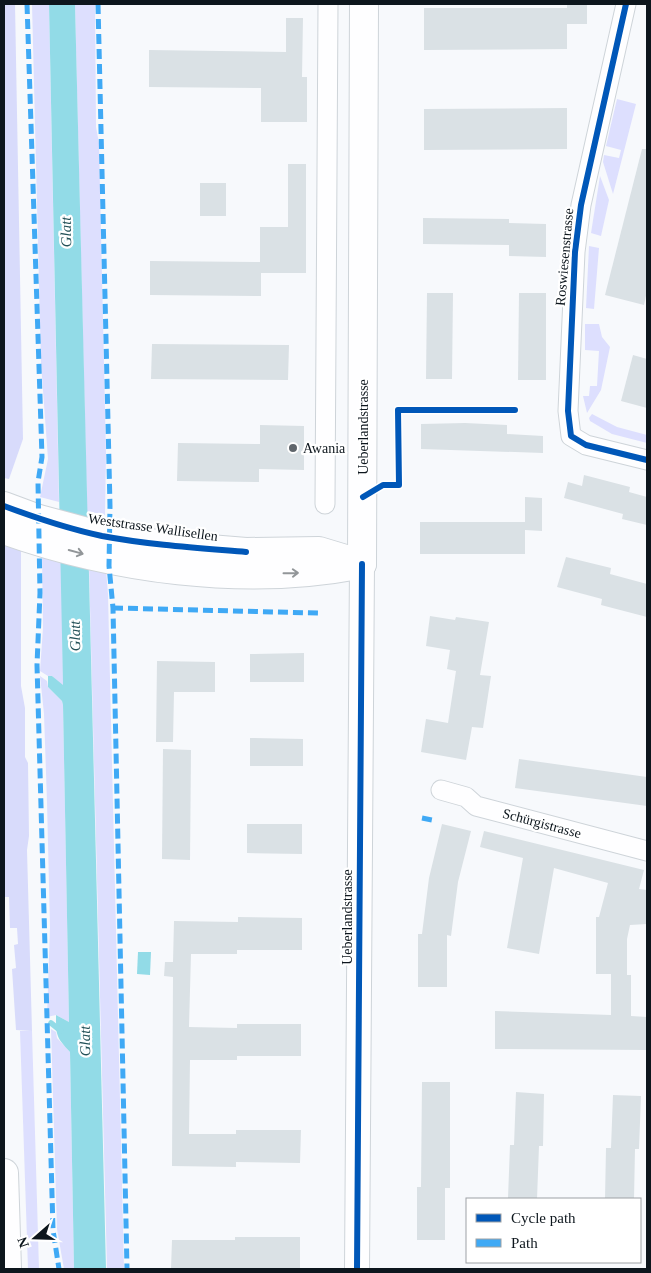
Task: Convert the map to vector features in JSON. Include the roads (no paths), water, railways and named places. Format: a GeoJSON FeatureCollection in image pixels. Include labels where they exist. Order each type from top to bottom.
{"type":"FeatureCollection","features":[{"type":"Feature","properties":{"kind":"main road","name":"Ueberlandstrasse"},"geometry":{"type":"LineString","coordinates":[[362,564],[364,4]]}},
{"type":"Feature","properties":{"kind":"main road","name":"Weststrasse Wallisellen"},"geometry":{"type":"LineString","coordinates":[[4,530],[21,520],[102,536],[173,546],[244,563],[319,551],[362,564]]}},
{"type":"Feature","properties":{"kind":"main road"},"geometry":{"type":"LineString","coordinates":[[4,1173],[7,1269]]}},
{"type":"Feature","properties":{"kind":"street"},"geometry":{"type":"LineString","coordinates":[[325,504],[328,4]]}},
{"type":"Feature","properties":{"kind":"street","name":"Roswiesenstrasse"},"geometry":{"type":"LineString","coordinates":[[626,4],[581,205],[575,260],[568,412],[571,436],[586,445],[647,460]]}},
{"type":"Feature","properties":{"kind":"street","name":"Ueberlandstrasse"},"geometry":{"type":"LineString","coordinates":[[358,1269],[362,564]]}},
{"type":"Feature","properties":{"kind":"street","name":"Schürgistrasse"},"geometry":{"type":"LineString","coordinates":[[441,790],[466,797],[476,806],[647,851]]}},
{"type":"Feature","properties":{"kind":"water","name":"Glatt"},"geometry":{"type":"Polygon","coordinates":[[[49,4],[75,4],[106,1269],[74,1269],[70,1052],[59,1039],[56,1027],[56,1015],[69,1022],[63,705],[62,701],[48,687],[48,676],[52,676],[63,685],[49,4]]]}},
{"type":"Feature","properties":{"kind":"water"},"geometry":{"type":"Polygon","coordinates":[[[138,952],[151,952],[150,975],[137,974],[138,952]]]}},
{"type":"Feature","properties":{"kind":"waterway"},"geometry":{"type":"LineString","coordinates":[[51,1023],[61,1031]]}},
{"type":"Feature","properties":{"kind":"place","name":"Awania"},"geometry":{"type":"Point","coordinates":[293,448]}}]}
